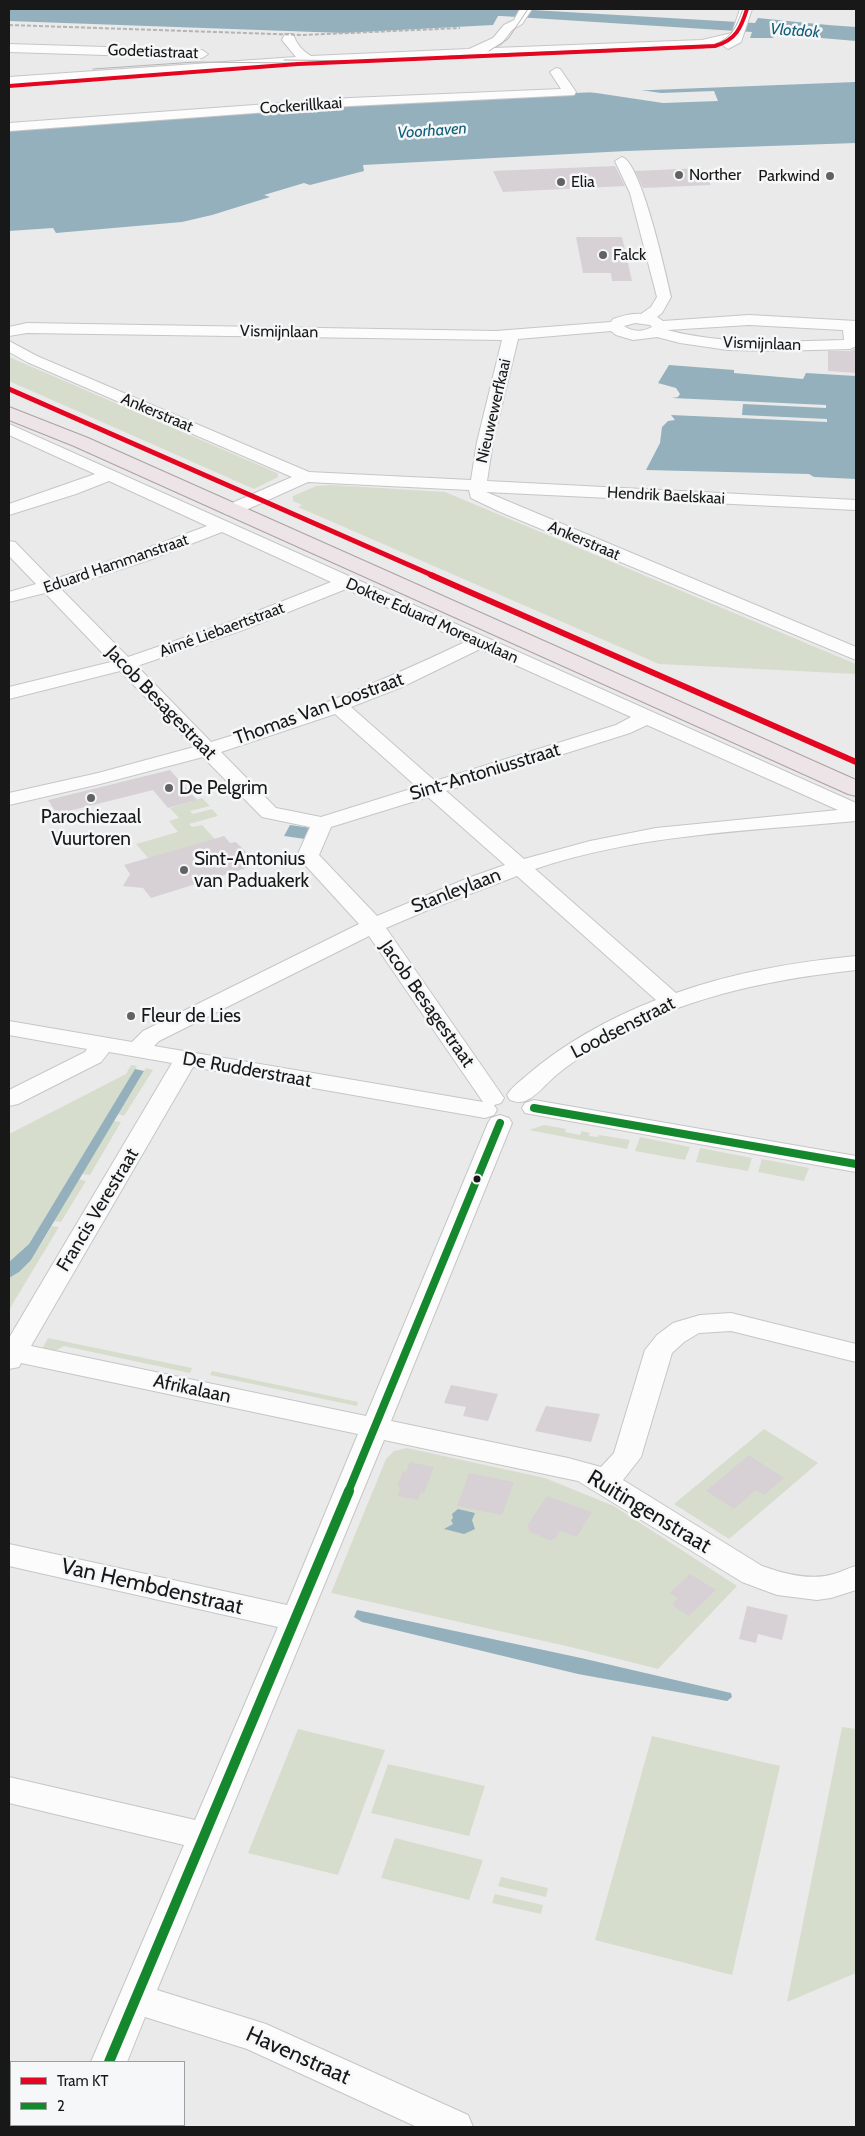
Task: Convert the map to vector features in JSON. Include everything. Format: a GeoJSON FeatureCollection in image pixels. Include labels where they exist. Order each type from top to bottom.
{"type":"FeatureCollection","features":[{"type":"Feature","properties":{"kind":"main road","name":"Dokter Eduard Moreauxlaan"},"geometry":{"type":"LineString","coordinates":[[9,401],[84,431],[233,513],[856,772]]}},
{"type":"Feature","properties":{"kind":"main road","name":"Dokter Eduard Moreauxlaan"},"geometry":{"type":"LineString","coordinates":[[9,413],[75,439],[233,513],[856,789]]}},
{"type":"Feature","properties":{"kind":"street"},"geometry":{"type":"LineString","coordinates":[[501,51],[506,57],[712,48],[735,42],[746,9]]}},
{"type":"Feature","properties":{"kind":"street"},"geometry":{"type":"LineString","coordinates":[[458,53],[490,46],[497,41],[508,25],[519,25]]}},
{"type":"Feature","properties":{"kind":"street"},"geometry":{"type":"LineString","coordinates":[[501,51],[519,25]]}},
{"type":"Feature","properties":{"kind":"street"},"geometry":{"type":"LineString","coordinates":[[289,36],[288,40],[303,56]]}},
{"type":"Feature","properties":{"kind":"street","name":"Godetiastraat"},"geometry":{"type":"LineString","coordinates":[[9,48],[303,56]]}},
{"type":"Feature","properties":{"kind":"street"},"geometry":{"type":"LineString","coordinates":[[9,81],[303,56],[501,51]]}},
{"type":"Feature","properties":{"kind":"street","name":"Cockerillkaai"},"geometry":{"type":"LineString","coordinates":[[9,127],[350,102],[570,92],[556,72]]}},
{"type":"Feature","properties":{"kind":"street"},"geometry":{"type":"LineString","coordinates":[[622,161],[637,193],[664,297],[657,310],[646,318],[625,319],[618,322],[618,329],[635,335],[659,328]]}},
{"type":"Feature","properties":{"kind":"street"},"geometry":{"type":"LineString","coordinates":[[646,318],[659,328]]}},
{"type":"Feature","properties":{"kind":"street","name":"Vismijnlaan"},"geometry":{"type":"LineString","coordinates":[[749,320],[853,325],[853,344],[757,347],[680,338],[659,328],[749,320]]}},
{"type":"Feature","properties":{"kind":"street","name":"Vismijnlaan"},"geometry":{"type":"LineString","coordinates":[[9,331],[27,328],[511,335],[550,332],[602,334],[618,329]]}},
{"type":"Feature","properties":{"kind":"street","name":"Nieuwewerfkaai"},"geometry":{"type":"LineString","coordinates":[[476,486],[511,335]]}},
{"type":"Feature","properties":{"kind":"street","name":"Ankerstraat"},"geometry":{"type":"LineString","coordinates":[[9,346],[32,359],[306,477],[476,486],[477,494],[504,508],[856,654]]}},
{"type":"Feature","properties":{"kind":"street","name":"Dokter Eduard Moreauxlaan"},"geometry":{"type":"LineString","coordinates":[[9,428],[110,474],[233,513],[346,582],[645,718],[852,806]]}},
{"type":"Feature","properties":{"kind":"street"},"geometry":{"type":"LineString","coordinates":[[9,510],[70,490],[110,474]]}},
{"type":"Feature","properties":{"kind":"street","name":"Ankerstraat"},"geometry":{"type":"LineString","coordinates":[[233,513],[306,477]]}},
{"type":"Feature","properties":{"kind":"street","name":"Hendrik Baelskaai"},"geometry":{"type":"LineString","coordinates":[[476,486],[856,505]]}},
{"type":"Feature","properties":{"kind":"street","name":"Eduard Hammanstraat"},"geometry":{"type":"LineString","coordinates":[[9,597],[48,588],[131,561],[233,513]]}},
{"type":"Feature","properties":{"kind":"street","name":"Jacob Besagestraat"},"geometry":{"type":"LineString","coordinates":[[9,546],[269,813],[322,823],[308,856],[373,925],[492,1110]]}},
{"type":"Feature","properties":{"kind":"street","name":"Aimé Liebaertstraat"},"geometry":{"type":"LineString","coordinates":[[9,693],[124,664],[254,620],[346,582]]}},
{"type":"Feature","properties":{"kind":"street","name":"Thomas Van Loostraat"},"geometry":{"type":"LineString","coordinates":[[9,799],[103,778],[208,749],[338,706],[480,642]]}},
{"type":"Feature","properties":{"kind":"street"},"geometry":{"type":"LineString","coordinates":[[338,706],[672,1001]]}},
{"type":"Feature","properties":{"kind":"street","name":"Sint-Antoniusstraat"},"geometry":{"type":"LineString","coordinates":[[322,823],[623,729],[645,718]]}},
{"type":"Feature","properties":{"kind":"street","name":"Stanleylaan"},"geometry":{"type":"LineString","coordinates":[[137,1050],[151,1036],[373,925],[450,892],[519,866],[592,847],[645,836],[693,829],[804,820],[852,806]]}},
{"type":"Feature","properties":{"kind":"street","name":"Loodsenstraat"},"geometry":{"type":"LineString","coordinates":[[492,1110],[520,1123],[527,1119],[532,1114],[526,1101],[556,1063],[603,1034],[672,1001],[730,983],[816,966],[856,963]]}},
{"type":"Feature","properties":{"kind":"street","name":"De Rudderstraat"},"geometry":{"type":"LineString","coordinates":[[9,1028],[492,1110]]}},
{"type":"Feature","properties":{"kind":"street"},"geometry":{"type":"LineString","coordinates":[[9,1099],[93,1057],[102,1044]]}},
{"type":"Feature","properties":{"kind":"street","name":"Francis Verestraat"},"geometry":{"type":"LineString","coordinates":[[10,1354],[186,1059]]}},
{"type":"Feature","properties":{"kind":"street"},"geometry":{"type":"LineString","coordinates":[[526,1101],[856,1164]]}},
{"type":"Feature","properties":{"kind":"street"},"geometry":{"type":"LineString","coordinates":[[109,2061],[376,1426],[492,1110]]}},
{"type":"Feature","properties":{"kind":"street"},"geometry":{"type":"LineString","coordinates":[[604,1482],[626,1457],[659,1350],[668,1339],[680,1330],[695,1324],[713,1321],[731,1322],[856,1353]]}},
{"type":"Feature","properties":{"kind":"street","name":"Afrikalaan"},"geometry":{"type":"LineString","coordinates":[[10,1354],[376,1426]]}},
{"type":"Feature","properties":{"kind":"street","name":"Ruitingenstraat"},"geometry":{"type":"LineString","coordinates":[[376,1426],[588,1473],[752,1574],[775,1584],[804,1588],[826,1588],[850,1581],[856,1577]]}},
{"type":"Feature","properties":{"kind":"street","name":"Van Hembdenstraat"},"geometry":{"type":"LineString","coordinates":[[9,1555],[296,1619]]}},
{"type":"Feature","properties":{"kind":"street"},"geometry":{"type":"LineString","coordinates":[[9,1790],[204,1836]]}},
{"type":"Feature","properties":{"kind":"street","name":"Havenstraat"},"geometry":{"type":"LineString","coordinates":[[136,1999],[254,2035],[454,2127]]}},
{"type":"Feature","properties":{"kind":"green space"},"geometry":{"type":"Polygon","coordinates":[[[9,357],[275,472],[278,474],[278,477],[254,489],[9,381],[9,357]]]}},
{"type":"Feature","properties":{"kind":"green space"},"geometry":{"type":"Polygon","coordinates":[[[331,485],[445,492],[856,664],[856,674],[659,664],[298,507],[302,505],[293,501],[293,496],[316,486],[331,485]]]}},
{"type":"Feature","properties":{"kind":"green space"},"geometry":{"type":"Polygon","coordinates":[[[202,798],[210,806],[190,811],[193,814],[212,809],[218,816],[189,824],[192,827],[202,825],[215,839],[149,859],[136,844],[178,832],[169,821],[179,818],[170,808],[202,798]]]}},
{"type":"Feature","properties":{"kind":"green space"},"geometry":{"type":"Polygon","coordinates":[[[131,1065],[137,1066],[29,1244],[9,1262],[9,1134],[126,1074],[131,1065]]]}},
{"type":"Feature","properties":{"kind":"green space"},"geometry":{"type":"Polygon","coordinates":[[[146,1068],[153,1070],[124,1116],[118,1114],[146,1068]]]}},
{"type":"Feature","properties":{"kind":"green space"},"geometry":{"type":"Polygon","coordinates":[[[114,1121],[121,1122],[90,1175],[81,1174],[114,1121]]]}},
{"type":"Feature","properties":{"kind":"green space"},"geometry":{"type":"Polygon","coordinates":[[[544,1125],[566,1129],[565,1132],[580,1135],[582,1131],[590,1133],[589,1136],[598,1137],[599,1135],[630,1140],[627,1149],[529,1130],[544,1125]]]}},
{"type":"Feature","properties":{"kind":"green space"},"geometry":{"type":"Polygon","coordinates":[[[640,1137],[690,1147],[685,1160],[635,1151],[640,1137]]]}},
{"type":"Feature","properties":{"kind":"green space"},"geometry":{"type":"Polygon","coordinates":[[[700,1148],[752,1158],[748,1171],[696,1162],[700,1148]]]}},
{"type":"Feature","properties":{"kind":"green space"},"geometry":{"type":"Polygon","coordinates":[[[762,1159],[809,1168],[804,1181],[758,1172],[762,1159]]]}},
{"type":"Feature","properties":{"kind":"green space"},"geometry":{"type":"Polygon","coordinates":[[[79,1179],[86,1181],[61,1222],[54,1221],[79,1179]]]}},
{"type":"Feature","properties":{"kind":"green space"},"geometry":{"type":"Polygon","coordinates":[[[52,1226],[59,1227],[9,1310],[9,1278],[28,1262],[52,1226]]]}},
{"type":"Feature","properties":{"kind":"green space"},"geometry":{"type":"Polygon","coordinates":[[[48,1338],[192,1368],[190,1373],[64,1346],[55,1351],[42,1349],[48,1338]]]}},
{"type":"Feature","properties":{"kind":"green space"},"geometry":{"type":"Polygon","coordinates":[[[212,1371],[358,1402],[357,1406],[210,1375],[212,1371]]]}},
{"type":"Feature","properties":{"kind":"green space"},"geometry":{"type":"Polygon","coordinates":[[[764,1429],[818,1463],[729,1539],[674,1504],[764,1429]]]}},
{"type":"Feature","properties":{"kind":"green space"},"geometry":{"type":"Polygon","coordinates":[[[407,1448],[545,1478],[614,1506],[737,1586],[658,1669],[579,1649],[331,1593],[386,1459],[394,1451],[407,1448]]]}},
{"type":"Feature","properties":{"kind":"green space"},"geometry":{"type":"Polygon","coordinates":[[[842,1727],[856,1729],[856,1973],[787,2002],[842,1727]]]}},
{"type":"Feature","properties":{"kind":"green space"},"geometry":{"type":"Polygon","coordinates":[[[298,1729],[385,1750],[338,1875],[248,1853],[298,1729]]]}},
{"type":"Feature","properties":{"kind":"green space"},"geometry":{"type":"Polygon","coordinates":[[[652,1736],[780,1766],[732,1975],[595,1940],[652,1736]]]}},
{"type":"Feature","properties":{"kind":"green space"},"geometry":{"type":"Polygon","coordinates":[[[388,1764],[485,1786],[469,1836],[371,1813],[388,1764]]]}},
{"type":"Feature","properties":{"kind":"green space"},"geometry":{"type":"Polygon","coordinates":[[[395,1838],[483,1860],[469,1900],[381,1878],[395,1838]]]}},
{"type":"Feature","properties":{"kind":"green space"},"geometry":{"type":"Polygon","coordinates":[[[501,1877],[548,1888],[546,1897],[498,1886],[501,1877]]]}},
{"type":"Feature","properties":{"kind":"green space"},"geometry":{"type":"Polygon","coordinates":[[[495,1894],[543,1905],[541,1914],[492,1903],[495,1894]]]}},
{"type":"Feature","properties":{"kind":"water","name":"Vlotdok"},"geometry":{"type":"Polygon","coordinates":[[[9,9],[515,9],[755,23],[758,18],[856,27],[856,41],[775,34],[773,38],[750,38],[752,32],[501,16],[498,16],[493,25],[343,33],[9,21],[9,9]]]}},
{"type":"Feature","properties":{"kind":"water","name":"Voorhaven"},"geometry":{"type":"Polygon","coordinates":[[[856,82],[856,143],[626,151],[363,165],[364,171],[310,185],[304,183],[264,195],[270,197],[182,222],[56,233],[53,228],[9,231],[9,131],[367,105],[574,93],[856,82]]]}},
{"type":"Feature","properties":{"kind":"water"},"geometry":{"type":"Polygon","coordinates":[[[669,365],[734,370],[734,373],[803,379],[806,373],[856,376],[856,479],[814,477],[809,474],[646,470],[660,443],[662,427],[668,421],[675,420],[671,415],[827,422],[827,419],[742,415],[743,404],[826,408],[826,405],[672,398],[678,397],[680,394],[676,388],[658,383],[669,365]]]}},
{"type":"Feature","properties":{"kind":"water"},"geometry":{"type":"Polygon","coordinates":[[[290,825],[311,828],[305,839],[284,836],[290,825]]]}},
{"type":"Feature","properties":{"kind":"water"},"geometry":{"type":"Polygon","coordinates":[[[135,1069],[144,1071],[31,1260],[19,1272],[9,1278],[9,1262],[29,1244],[135,1069]]]}},
{"type":"Feature","properties":{"kind":"water"},"geometry":{"type":"Polygon","coordinates":[[[458,1509],[475,1513],[472,1520],[475,1529],[464,1534],[444,1529],[453,1524],[451,1520],[453,1518],[452,1514],[458,1509]]]}},
{"type":"Feature","properties":{"kind":"water"},"geometry":{"type":"Polygon","coordinates":[[[357,1610],[581,1658],[731,1693],[732,1697],[727,1701],[578,1674],[362,1622],[354,1617],[357,1610]]]}},
{"type":"Feature","properties":{"kind":"pier"},"geometry":{"type":"Polygon","coordinates":[[[627,88],[661,93],[714,91],[718,101],[663,103],[583,91],[627,88]]]}},
{"type":"Feature","properties":{"kind":"building","name":"Elia"},"geometry":{"type":"Polygon","coordinates":[[[615,166],[625,186],[503,192],[493,171],[615,166]]]}},
{"type":"Feature","properties":{"kind":"building","name":"Norther"},"geometry":{"type":"Polygon","coordinates":[[[702,168],[711,185],[643,188],[635,171],[702,168]]]}},
{"type":"Feature","properties":{"kind":"building","name":"Falck"},"geometry":{"type":"Polygon","coordinates":[[[576,237],[622,237],[632,281],[612,281],[611,273],[583,273],[576,237]]]}},
{"type":"Feature","properties":{"kind":"building"},"geometry":{"type":"Polygon","coordinates":[[[856,348],[856,373],[828,371],[828,351],[850,351],[856,348]]]}},
{"type":"Feature","properties":{"kind":"building"},"geometry":{"type":"Polygon","coordinates":[[[170,770],[197,800],[168,808],[153,790],[57,814],[48,800],[170,770]]]}},
{"type":"Feature","properties":{"kind":"building","name":"Sint-Antonius van Paduakerk"},"geometry":{"type":"Polygon","coordinates":[[[224,836],[230,843],[236,842],[251,857],[246,859],[253,866],[151,898],[143,888],[123,886],[130,874],[124,865],[224,836]]]}},
{"type":"Feature","properties":{"kind":"building"},"geometry":{"type":"Polygon","coordinates":[[[451,1385],[498,1394],[488,1421],[463,1416],[466,1407],[444,1403],[451,1385]]]}},
{"type":"Feature","properties":{"kind":"building"},"geometry":{"type":"Polygon","coordinates":[[[546,1406],[600,1414],[591,1442],[535,1431],[546,1406]]]}},
{"type":"Feature","properties":{"kind":"building"},"geometry":{"type":"Polygon","coordinates":[[[749,1455],[784,1478],[764,1495],[756,1490],[734,1509],[706,1491],[749,1455]]]}},
{"type":"Feature","properties":{"kind":"building"},"geometry":{"type":"Polygon","coordinates":[[[410,1462],[434,1467],[424,1493],[421,1492],[418,1500],[397,1496],[401,1487],[397,1486],[403,1471],[406,1472],[410,1462]]]}},
{"type":"Feature","properties":{"kind":"building"},"geometry":{"type":"Polygon","coordinates":[[[469,1473],[514,1482],[502,1515],[457,1506],[469,1473]]]}},
{"type":"Feature","properties":{"kind":"building"},"geometry":{"type":"Polygon","coordinates":[[[547,1496],[592,1512],[577,1537],[560,1531],[555,1539],[549,1540],[530,1532],[527,1526],[547,1496]]]}},
{"type":"Feature","properties":{"kind":"building"},"geometry":{"type":"Polygon","coordinates":[[[690,1574],[716,1590],[689,1616],[672,1605],[678,1598],[670,1593],[690,1574]]]}},
{"type":"Feature","properties":{"kind":"building"},"geometry":{"type":"Polygon","coordinates":[[[747,1606],[788,1615],[782,1640],[758,1634],[756,1643],[739,1639],[747,1606]]]}},
{"type":"Feature","properties":{"kind":"tram line"},"geometry":{"type":"LineString","coordinates":[[489,51],[508,39],[528,9]]}},
{"type":"Feature","properties":{"kind":"tram line"},"geometry":{"type":"LineString","coordinates":[[449,56],[712,45],[729,36],[743,9]]}},
{"type":"Feature","properties":{"kind":"tram line","name":"KT"},"geometry":{"type":"LineString","coordinates":[[9,86],[298,64],[715,46],[734,38],[740,29],[747,9]]}},
{"type":"Feature","properties":{"kind":"tram line"},"geometry":{"type":"LineString","coordinates":[[284,60],[369,61]]}},
{"type":"Feature","properties":{"kind":"tram line"},"geometry":{"type":"LineString","coordinates":[[93,69],[195,62],[292,63]]}},
{"type":"Feature","properties":{"kind":"tram line","name":"KT"},"geometry":{"type":"LineString","coordinates":[[9,389],[856,762]]}},
{"type":"Feature","properties":{"kind":"railway"},"geometry":{"type":"LineString","coordinates":[[9,25],[304,35],[460,28]]}},
{"type":"Feature","properties":{"kind":"transit line","name":"2"},"geometry":{"type":"LineString","coordinates":[[534,1108],[856,1164]]}},
{"type":"Feature","properties":{"kind":"transit line","name":"2"},"geometry":{"type":"LineString","coordinates":[[109,2061],[296,1619],[500,1123]]}},
{"type":"Feature","properties":{"kind":"place","name":"Norther"},"geometry":{"type":"Point","coordinates":[679,175]}},
{"type":"Feature","properties":{"kind":"place","name":"Parkwind"},"geometry":{"type":"Point","coordinates":[830,176]}},
{"type":"Feature","properties":{"kind":"place","name":"Elia"},"geometry":{"type":"Point","coordinates":[561,182]}},
{"type":"Feature","properties":{"kind":"place","name":"Falck"},"geometry":{"type":"Point","coordinates":[603,255]}},
{"type":"Feature","properties":{"kind":"place","name":"De Pelgrim"},"geometry":{"type":"Point","coordinates":[169,788]}},
{"type":"Feature","properties":{"kind":"place","name":"Parochiezaal Vuurtoren"},"geometry":{"type":"Point","coordinates":[91,798]}},
{"type":"Feature","properties":{"kind":"place","name":"Sint-Antonius van Paduakerk"},"geometry":{"type":"Point","coordinates":[184,870]}},
{"type":"Feature","properties":{"kind":"place","name":"Fleur de Lies"},"geometry":{"type":"Point","coordinates":[131,1016]}}]}
